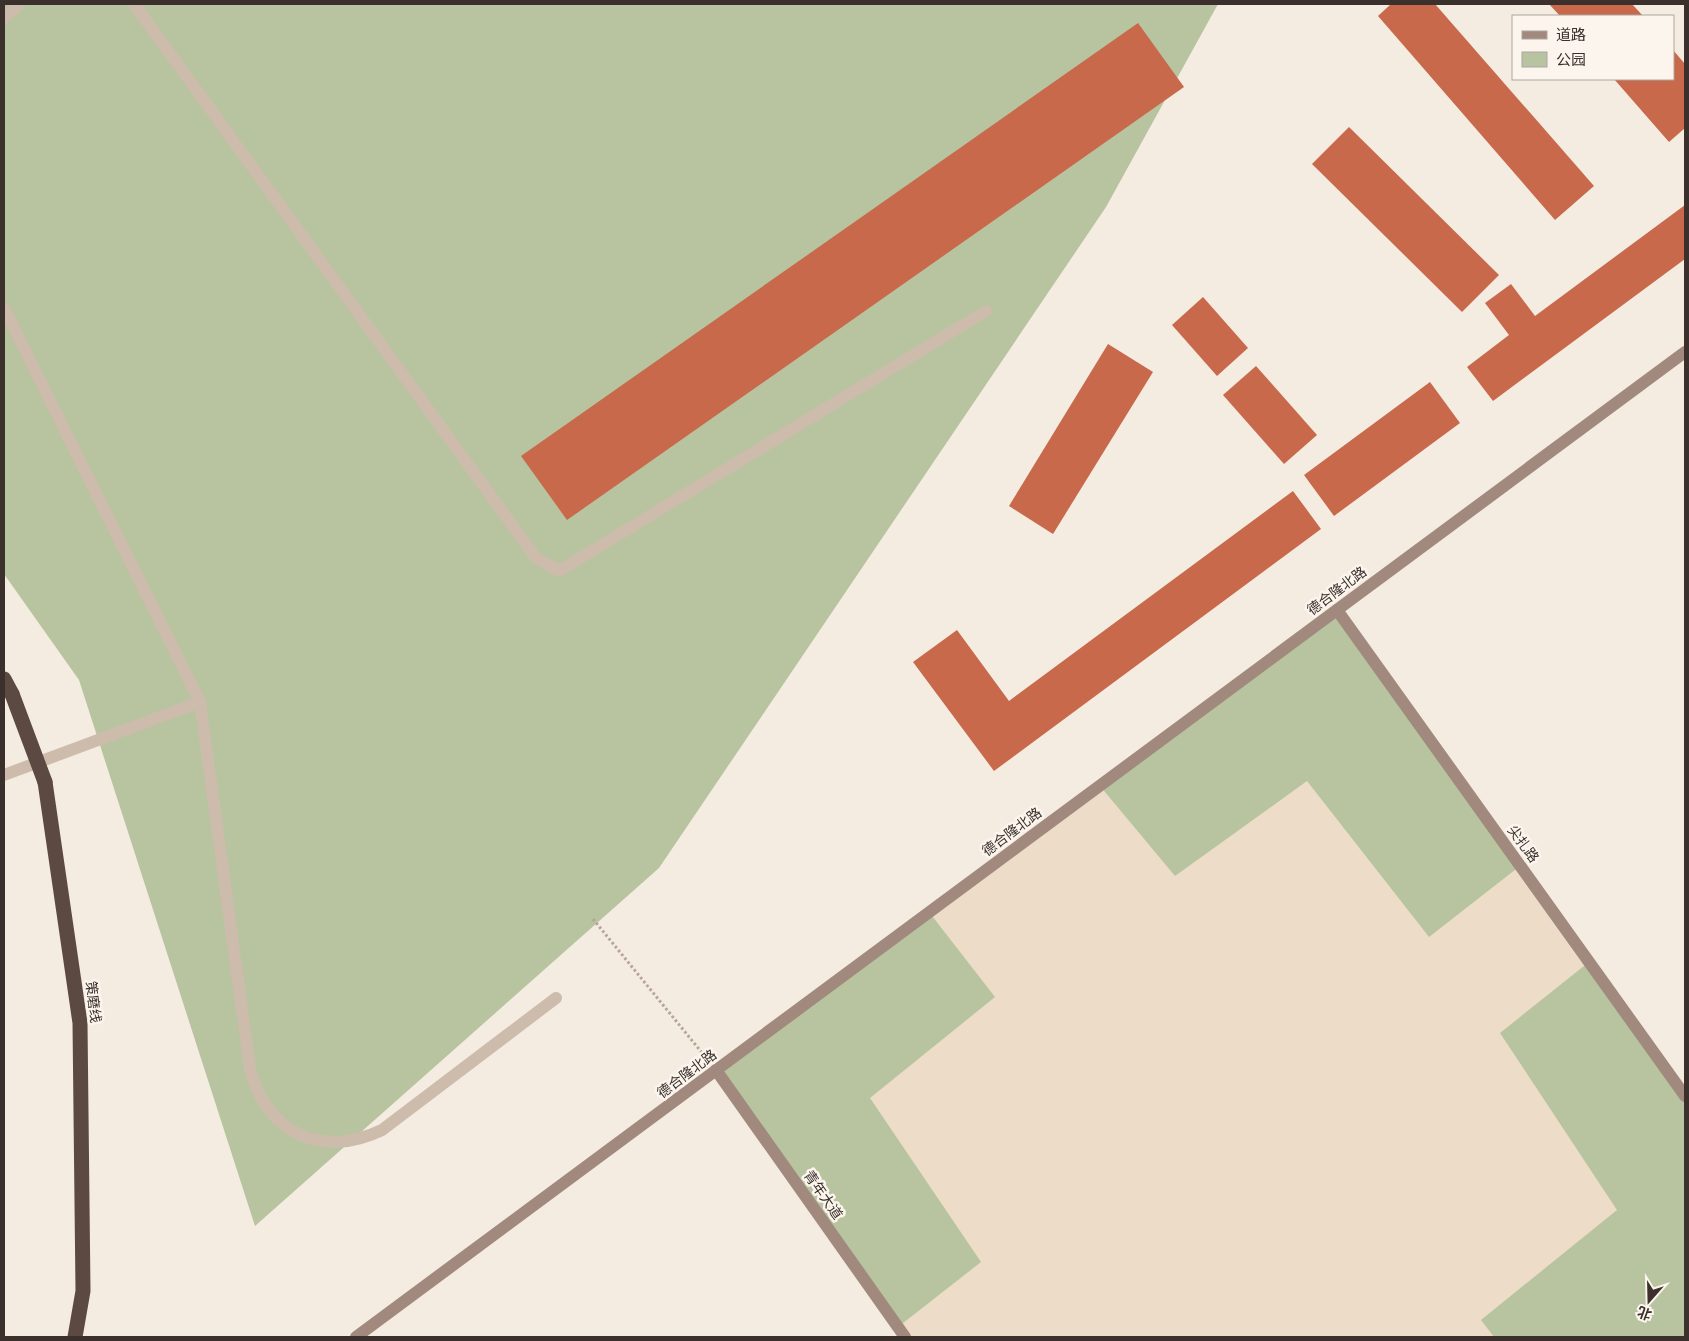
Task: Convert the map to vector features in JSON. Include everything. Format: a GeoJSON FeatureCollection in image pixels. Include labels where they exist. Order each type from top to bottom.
{"type":"FeatureCollection","features":[{"type":"Feature","properties":{"kind":"highway","name":"策磨线"},"geometry":{"type":"LineString","coordinates":[[4,679],[12,694],[45,782],[80,1023],[83,1291],[75,1337]]}},
{"type":"Feature","properties":{"kind":"main road","name":"德合隆北路"},"geometry":{"type":"LineString","coordinates":[[356,1337],[1685,352]]}},
{"type":"Feature","properties":{"kind":"main road","name":"尖扎路"},"geometry":{"type":"LineString","coordinates":[[1336,610],[1685,1096]]}},
{"type":"Feature","properties":{"kind":"main road","name":"青年大道"},"geometry":{"type":"LineString","coordinates":[[716,1070],[905,1337]]}},
{"type":"Feature","properties":{"kind":"lane"},"geometry":{"type":"LineString","coordinates":[[4,18],[19,4]]}},
{"type":"Feature","properties":{"kind":"lane"},"geometry":{"type":"LineString","coordinates":[[134,4],[536,558],[559,571],[986,311]]}},
{"type":"Feature","properties":{"kind":"lane"},"geometry":{"type":"LineString","coordinates":[[4,308],[200,702],[250,1068],[254,1084],[261,1099],[271,1113],[297,1134],[314,1140],[331,1143],[349,1142],[366,1138],[382,1130],[556,998]]}},
{"type":"Feature","properties":{"kind":"lane"},"geometry":{"type":"LineString","coordinates":[[4,775],[200,702]]}},
{"type":"Feature","properties":{"kind":"path"},"geometry":{"type":"LineString","coordinates":[[593,919],[716,1070]]}},
{"type":"Feature","properties":{"kind":"green space"},"geometry":{"type":"Polygon","coordinates":[[[4,4],[1218,4],[1106,207],[659,868],[255,1226],[79,680],[4,574],[4,4]]]}},
{"type":"Feature","properties":{"kind":"green space"},"geometry":{"type":"Polygon","coordinates":[[[1337,610],[1685,1096],[1685,1337],[905,1337],[716,1070],[1337,610]]]}},
{"type":"Feature","properties":{"kind":"shaded area"},"geometry":{"type":"Polygon","coordinates":[[[1307,781],[1429,937],[1520,866],[1589,962],[1500,1033],[1617,1210],[1481,1320],[1494,1337],[905,1337],[898,1327],[981,1262],[870,1098],[995,997],[929,912],[1100,786],[1175,876],[1307,781]]]}},
{"type":"Feature","properties":{"kind":"building"},"geometry":{"type":"Polygon","coordinates":[[[1391,4],[1435,4],[1594,186],[1555,220],[1378,16],[1391,4]]]}},
{"type":"Feature","properties":{"kind":"building"},"geometry":{"type":"Polygon","coordinates":[[[1549,4],[1632,4],[1642,15],[1559,15],[1549,4]]]}},
{"type":"Feature","properties":{"kind":"building"},"geometry":{"type":"Polygon","coordinates":[[[1138,23],[1184,87],[567,520],[521,456],[1138,23]]]}},
{"type":"Feature","properties":{"kind":"building"},"geometry":{"type":"Polygon","coordinates":[[[1674,51],[1685,64],[1685,128],[1669,142],[1615,80],[1674,80],[1674,51]]]}},
{"type":"Feature","properties":{"kind":"building"},"geometry":{"type":"Polygon","coordinates":[[[1349,127],[1499,275],[1462,312],[1312,164],[1349,127]]]}},
{"type":"Feature","properties":{"kind":"building"},"geometry":{"type":"Polygon","coordinates":[[[1685,205],[1685,259],[1493,401],[1467,367],[1509,335],[1485,303],[1511,284],[1535,316],[1685,205]]]}},
{"type":"Feature","properties":{"kind":"building"},"geometry":{"type":"Polygon","coordinates":[[[1203,297],[1248,348],[1217,376],[1172,325],[1203,297]]]}},
{"type":"Feature","properties":{"kind":"building"},"geometry":{"type":"Polygon","coordinates":[[[1108,344],[1153,372],[1053,534],[1009,506],[1108,344]]]}},
{"type":"Feature","properties":{"kind":"building"},"geometry":{"type":"Polygon","coordinates":[[[1256,366],[1317,435],[1284,464],[1223,395],[1256,366]]]}},
{"type":"Feature","properties":{"kind":"building"},"geometry":{"type":"Polygon","coordinates":[[[1430,382],[1460,423],[1334,516],[1304,475],[1430,382]]]}},
{"type":"Feature","properties":{"kind":"building"},"geometry":{"type":"Polygon","coordinates":[[[1293,491],[1321,529],[994,771],[913,662],[957,630],[1009,701],[1293,491]]]}}]}
